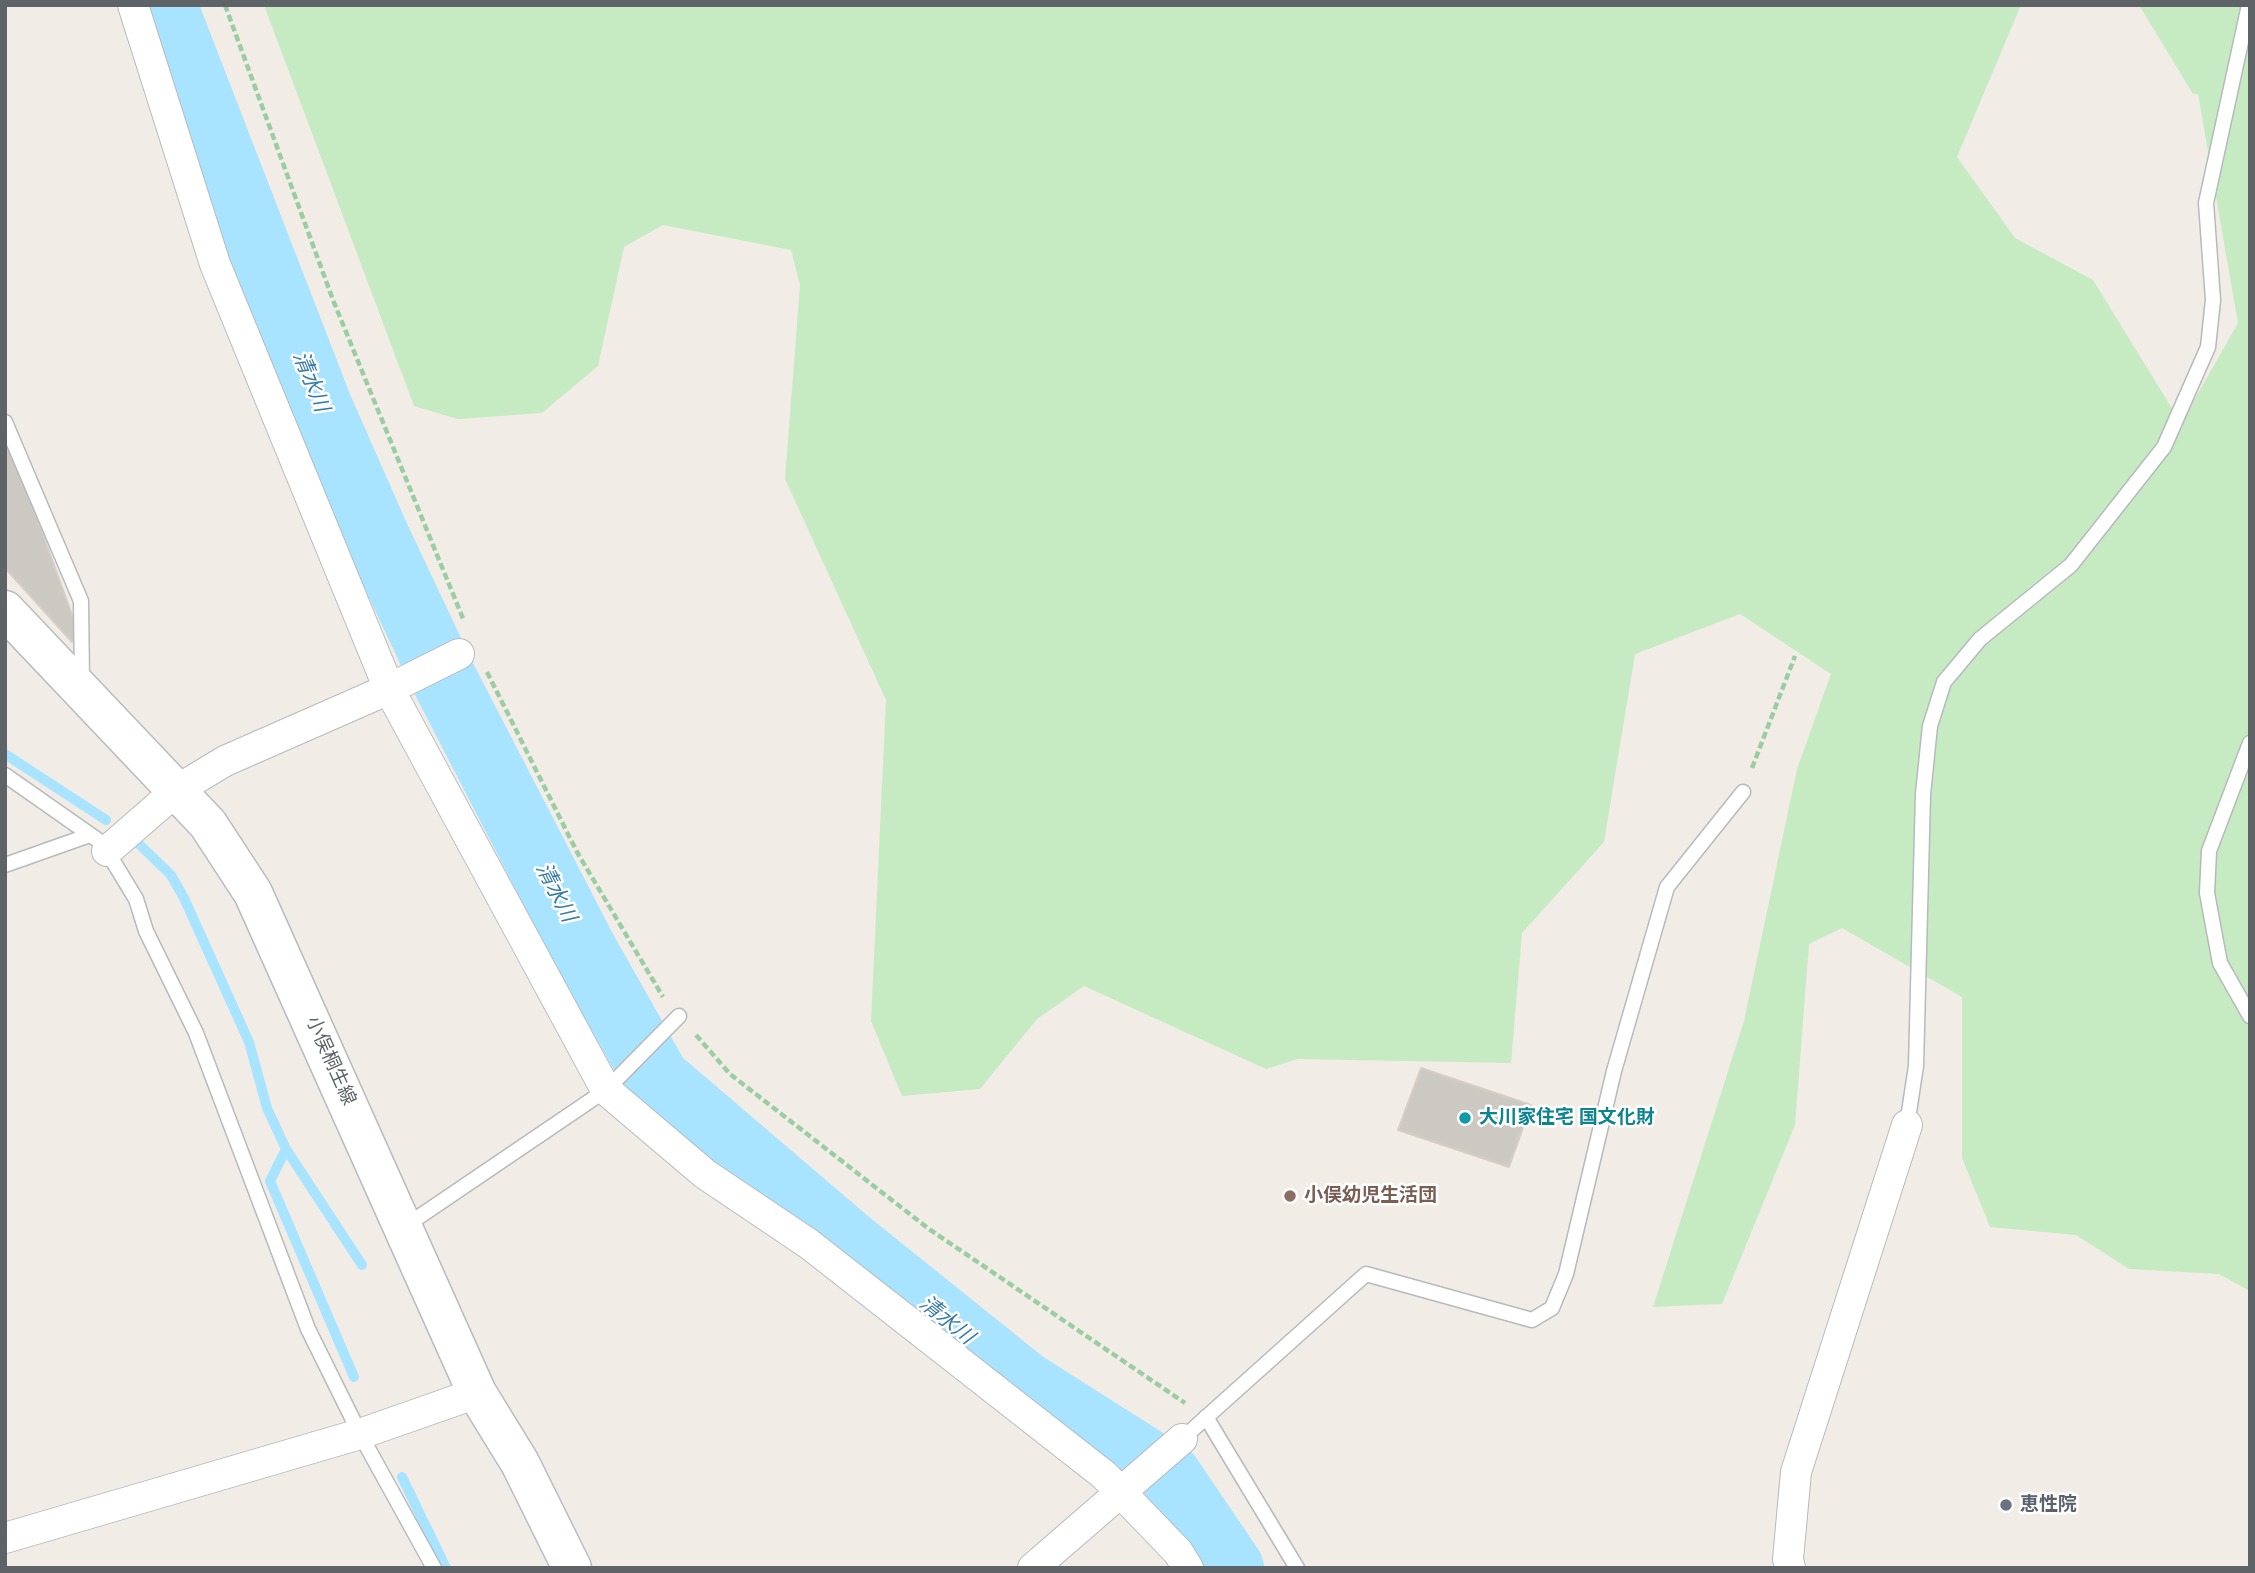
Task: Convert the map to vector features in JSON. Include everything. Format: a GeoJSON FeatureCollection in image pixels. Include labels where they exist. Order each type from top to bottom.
{"type":"FeatureCollection","features":[{"type":"Feature","properties":{"kind":"main road","name":"小俣桐生線"},"geometry":{"type":"LineString","coordinates":[[5,610],[208,824],[253,892],[477,1392],[520,1463],[572,1568]]}},
{"type":"Feature","properties":{"kind":"street"},"geometry":{"type":"LineString","coordinates":[[133,5],[215,264],[398,685],[615,1082],[705,1174],[820,1253],[1125,1490],[1178,1552],[1188,1568]]}},
{"type":"Feature","properties":{"kind":"street"},"geometry":{"type":"LineString","coordinates":[[99,843],[225,761],[398,685],[466,649]]}},
{"type":"Feature","properties":{"kind":"street"},"geometry":{"type":"LineString","coordinates":[[1790,1568],[1788,1559],[1796,1472],[1907,1125]]}},
{"type":"Feature","properties":{"kind":"street"},"geometry":{"type":"LineString","coordinates":[[5,1538],[360,1434],[477,1392]]}},
{"type":"Feature","properties":{"kind":"street"},"geometry":{"type":"LineString","coordinates":[[1033,1568],[1182,1439]]}},
{"type":"Feature","properties":{"kind":"lane"},"geometry":{"type":"LineString","coordinates":[[1907,1125],[1916,1066],[1923,794],[1930,726],[1944,681],[1980,639],[2071,565],[2164,447],[2208,347],[2213,300],[2206,203],[2249,5]]}},
{"type":"Feature","properties":{"kind":"lane"},"geometry":{"type":"LineString","coordinates":[[5,422],[81,601],[82,690]]}},
{"type":"Feature","properties":{"kind":"lane"},"geometry":{"type":"LineString","coordinates":[[2250,743],[2227,795],[2209,851],[2207,893],[2220,963],[2250,1016]]}},
{"type":"Feature","properties":{"kind":"lane"},"geometry":{"type":"LineString","coordinates":[[5,775],[99,843],[136,899],[146,931],[195,1033],[308,1329],[360,1434],[434,1568]]}},
{"type":"Feature","properties":{"kind":"lane"},"geometry":{"type":"LineString","coordinates":[[1182,1439],[1366,1274],[1532,1320],[1552,1308],[1566,1274],[1614,1071],[1667,887],[1743,792]]}},
{"type":"Feature","properties":{"kind":"lane"},"geometry":{"type":"LineString","coordinates":[[5,865],[99,843]]}},
{"type":"Feature","properties":{"kind":"lane"},"geometry":{"type":"LineString","coordinates":[[403,1228],[615,1082],[679,1016]]}},
{"type":"Feature","properties":{"kind":"lane"},"geometry":{"type":"LineString","coordinates":[[1206,1418],[1297,1568]]}},
{"type":"Feature","properties":{"kind":"path"},"geometry":{"type":"LineString","coordinates":[[225,5],[466,649],[577,852],[665,1001],[730,1074],[929,1229],[1206,1418]]}},
{"type":"Feature","properties":{"kind":"path"},"geometry":{"type":"LineString","coordinates":[[1743,792],[1794,656]]}},
{"type":"Feature","properties":{"kind":"green space"},"geometry":{"type":"Polygon","coordinates":[[[264,5],[2021,5],[1957,157],[2015,238],[2093,280],[2181,423],[2238,323],[2198,94],[2193,94],[2139,5],[2250,5],[2250,1291],[2219,1274],[2129,1269],[2076,1235],[1990,1227],[1962,1158],[1962,997],[1842,928],[1809,944],[1795,1125],[1722,1304],[1653,1307],[1744,1021],[1797,769],[1831,674],[1740,614],[1635,654],[1604,842],[1522,933],[1511,1063],[1298,1059],[1266,1069],[1084,986],[1037,1019],[980,1089],[902,1096],[871,1021],[886,700],[785,479],[800,285],[791,250],[663,225],[624,247],[598,366],[542,413],[458,419],[414,406],[264,5]]]}},
{"type":"Feature","properties":{"kind":"building"},"geometry":{"type":"Polygon","coordinates":[[[5,430],[80,637],[72,642],[5,568],[5,430]]]}},
{"type":"Feature","properties":{"kind":"building","name":"大川家住宅 国文化財"},"geometry":{"type":"Polygon","coordinates":[[[1421,1068],[1531,1105],[1509,1167],[1398,1130],[1421,1068]]]}},
{"type":"Feature","properties":{"kind":"waterway","name":"清水川"},"geometry":{"type":"LineString","coordinates":[[164,5],[320,408],[376,535],[442,675],[583,948],[657,1079],[850,1244],[1023,1383],[1168,1475],[1231,1568]]}},
{"type":"Feature","properties":{"kind":"waterway"},"geometry":{"type":"LineString","coordinates":[[5,754],[106,820]]}},
{"type":"Feature","properties":{"kind":"waterway"},"geometry":{"type":"LineString","coordinates":[[140,845],[171,875],[184,898],[249,1042],[267,1108],[286,1149],[362,1265]]}},
{"type":"Feature","properties":{"kind":"waterway"},"geometry":{"type":"LineString","coordinates":[[286,1149],[270,1181],[354,1377]]}},
{"type":"Feature","properties":{"kind":"waterway"},"geometry":{"type":"LineString","coordinates":[[402,1477],[446,1568]]}},
{"type":"Feature","properties":{"kind":"place","name":"大川家住宅 国文化財"},"geometry":{"type":"Point","coordinates":[1465,1118]}},
{"type":"Feature","properties":{"kind":"place","name":"小俣幼児生活団"},"geometry":{"type":"Point","coordinates":[1290,1196]}},
{"type":"Feature","properties":{"kind":"place","name":"恵性院"},"geometry":{"type":"Point","coordinates":[2006,1505]}}]}
